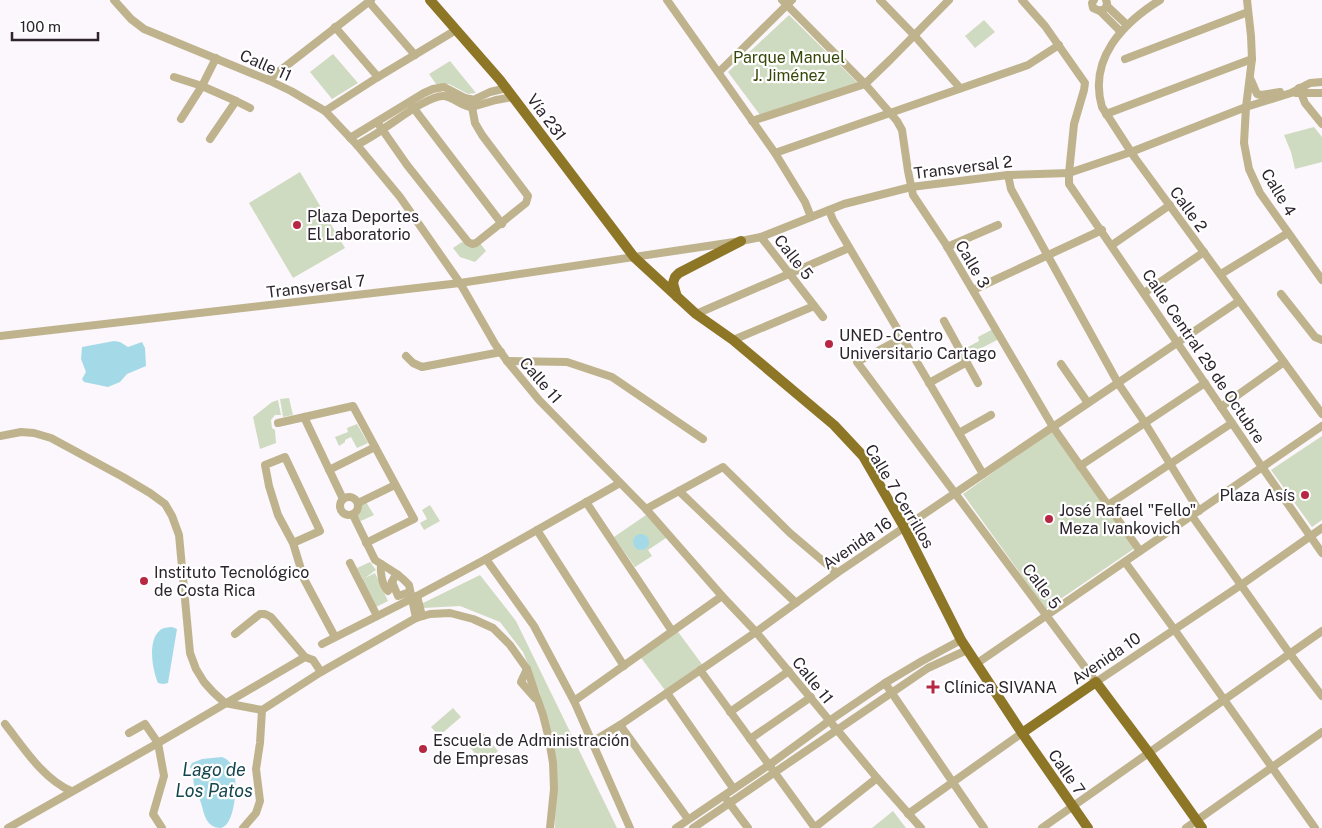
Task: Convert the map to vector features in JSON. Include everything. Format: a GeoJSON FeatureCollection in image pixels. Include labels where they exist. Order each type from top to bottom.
{"type":"FeatureCollection","features":[{"type":"Feature","properties":{"kind":"main road","name":"Vía 231"},"geometry":{"type":"LineString","coordinates":[[430,0],[507,88],[634,257]]}},
{"type":"Feature","properties":{"kind":"main road"},"geometry":{"type":"LineString","coordinates":[[678,298],[673,283],[679,273],[741,241]]}},
{"type":"Feature","properties":{"kind":"main road","name":"Calle 7 Cerrillos"},"geometry":{"type":"LineString","coordinates":[[634,257],[696,314],[733,340],[834,425],[863,456],[904,528],[961,640],[1022,733]]}},
{"type":"Feature","properties":{"kind":"main road","name":"Avenida 10"},"geometry":{"type":"LineString","coordinates":[[1022,733],[1096,682]]}},
{"type":"Feature","properties":{"kind":"main road","name":"Calle 5"},"geometry":{"type":"LineString","coordinates":[[1096,682],[1200,824]]}},
{"type":"Feature","properties":{"kind":"main road","name":"Calle 7"},"geometry":{"type":"LineString","coordinates":[[1022,733],[1088,828]]}},
{"type":"Feature","properties":{"kind":"street","name":"Calle 11"},"geometry":{"type":"LineString","coordinates":[[116,0],[131,19],[144,29],[268,80],[325,111],[357,145],[400,197],[460,283],[507,361],[539,400],[646,509],[756,632],[811,697],[836,730],[921,828]]}},
{"type":"Feature","properties":{"kind":"street"},"geometry":{"type":"LineString","coordinates":[[667,0],[775,153],[805,202],[811,217]]}},
{"type":"Feature","properties":{"kind":"street"},"geometry":{"type":"LineString","coordinates":[[880,0],[914,35],[960,88]]}},
{"type":"Feature","properties":{"kind":"street"},"geometry":{"type":"LineString","coordinates":[[752,120],[865,84],[949,0]]}},
{"type":"Feature","properties":{"kind":"street"},"geometry":{"type":"LineString","coordinates":[[1022,0],[1045,26],[1085,83],[1074,124],[1069,173]]}},
{"type":"Feature","properties":{"kind":"street"},"geometry":{"type":"LineString","coordinates":[[1094,0],[1092,3],[1094,8],[1104,6],[1124,28]]}},
{"type":"Feature","properties":{"kind":"street","name":"Calle 2"},"geometry":{"type":"LineString","coordinates":[[1160,0],[1139,14],[1124,28],[1106,53],[1101,70],[1100,99],[1106,114],[1131,152],[1322,414]]}},
{"type":"Feature","properties":{"kind":"street","name":"Calle 4"},"geometry":{"type":"LineString","coordinates":[[1247,0],[1252,59],[1244,143],[1249,169],[1260,194],[1322,280]]}},
{"type":"Feature","properties":{"kind":"street"},"geometry":{"type":"LineString","coordinates":[[268,80],[370,1],[415,55]]}},
{"type":"Feature","properties":{"kind":"street"},"geometry":{"type":"LineString","coordinates":[[719,72],[787,2]]}},
{"type":"Feature","properties":{"kind":"street","name":"Calle 3"},"geometry":{"type":"LineString","coordinates":[[787,2],[865,84],[890,112],[902,130],[914,195],[948,247],[1053,426],[1140,551]]}},
{"type":"Feature","properties":{"kind":"street"},"geometry":{"type":"LineString","coordinates":[[1126,59],[1248,12]]}},
{"type":"Feature","properties":{"kind":"street"},"geometry":{"type":"LineString","coordinates":[[336,27],[378,77]]}},
{"type":"Feature","properties":{"kind":"street"},"geometry":{"type":"LineString","coordinates":[[325,111],[456,30]]}},
{"type":"Feature","properties":{"kind":"street"},"geometry":{"type":"LineString","coordinates":[[775,153],[1028,65],[1059,45]]}},
{"type":"Feature","properties":{"kind":"street"},"geometry":{"type":"LineString","coordinates":[[181,119],[202,86],[216,58]]}},
{"type":"Feature","properties":{"kind":"street"},"geometry":{"type":"LineString","coordinates":[[1106,114],[1252,59]]}},
{"type":"Feature","properties":{"kind":"street"},"geometry":{"type":"LineString","coordinates":[[174,77],[202,86],[250,108]]}},
{"type":"Feature","properties":{"kind":"street"},"geometry":{"type":"LineString","coordinates":[[1250,79],[1257,94],[1261,95],[1280,92],[1322,93]]}},
{"type":"Feature","properties":{"kind":"street"},"geometry":{"type":"LineString","coordinates":[[1294,92],[1310,83],[1322,82]]}},
{"type":"Feature","properties":{"kind":"street"},"geometry":{"type":"LineString","coordinates":[[357,145],[383,130],[411,105],[433,89],[444,87],[471,103],[475,123],[482,135],[528,196],[528,200],[502,224],[476,243],[468,242],[407,165],[383,130],[377,122]]}},
{"type":"Feature","properties":{"kind":"street"},"geometry":{"type":"LineString","coordinates":[[471,103],[473,100],[490,92],[507,88]]}},
{"type":"Feature","properties":{"kind":"street"},"geometry":{"type":"LineString","coordinates":[[1294,92],[1322,124]]}},
{"type":"Feature","properties":{"kind":"street","name":"Transversal 2"},"geometry":{"type":"LineString","coordinates":[[634,257],[761,237],[844,204],[911,186],[1008,175],[1069,173],[1131,152],[1246,107],[1294,92]]}},
{"type":"Feature","properties":{"kind":"street"},"geometry":{"type":"LineString","coordinates":[[471,103],[513,97]]}},
{"type":"Feature","properties":{"kind":"street"},"geometry":{"type":"LineString","coordinates":[[210,140],[236,101]]}},
{"type":"Feature","properties":{"kind":"street"},"geometry":{"type":"LineString","coordinates":[[350,138],[411,105]]}},
{"type":"Feature","properties":{"kind":"street"},"geometry":{"type":"LineString","coordinates":[[411,105],[502,224]]}},
{"type":"Feature","properties":{"kind":"street","name":"Calle Central 29 de Octubre"},"geometry":{"type":"LineString","coordinates":[[1069,173],[1069,184],[1322,552]]}},
{"type":"Feature","properties":{"kind":"street"},"geometry":{"type":"LineString","coordinates":[[1008,175],[1012,189],[1118,382],[1171,464],[1196,513],[1241,585],[1290,654],[1319,685],[1322,696]]}},
{"type":"Feature","properties":{"kind":"street"},"geometry":{"type":"LineString","coordinates":[[1112,245],[1170,205]]}},
{"type":"Feature","properties":{"kind":"street"},"geometry":{"type":"LineString","coordinates":[[829,210],[849,248],[983,474]]}},
{"type":"Feature","properties":{"kind":"street"},"geometry":{"type":"LineString","coordinates":[[948,247],[998,225]]}},
{"type":"Feature","properties":{"kind":"street"},"geometry":{"type":"LineString","coordinates":[[973,290],[1102,230]]}},
{"type":"Feature","properties":{"kind":"street"},"geometry":{"type":"LineString","coordinates":[[1221,274],[1288,233]]}},
{"type":"Feature","properties":{"kind":"street","name":"Calle 5"},"geometry":{"type":"LineString","coordinates":[[761,237],[823,317]]}},
{"type":"Feature","properties":{"kind":"street"},"geometry":{"type":"LineString","coordinates":[[696,314],[849,248]]}},
{"type":"Feature","properties":{"kind":"street"},"geometry":{"type":"LineString","coordinates":[[1144,293],[1204,252]]}},
{"type":"Feature","properties":{"kind":"street","name":"Transversal 7"},"geometry":{"type":"LineString","coordinates":[[0,336],[460,283],[634,257]]}},
{"type":"Feature","properties":{"kind":"street"},"geometry":{"type":"LineString","coordinates":[[1281,294],[1314,337],[1321,340]]}},
{"type":"Feature","properties":{"kind":"street","name":"Avenida 16"},"geometry":{"type":"LineString","coordinates":[[592,742],[667,693],[837,573],[1239,301]]}},
{"type":"Feature","properties":{"kind":"street"},"geometry":{"type":"LineString","coordinates":[[733,340],[814,306]]}},
{"type":"Feature","properties":{"kind":"street"},"geometry":{"type":"LineString","coordinates":[[944,321],[978,383]]}},
{"type":"Feature","properties":{"kind":"street","name":"Calle 5"},"geometry":{"type":"LineString","coordinates":[[902,338],[857,362],[1096,682]]}},
{"type":"Feature","properties":{"kind":"street"},"geometry":{"type":"LineString","coordinates":[[406,356],[422,367],[501,352]]}},
{"type":"Feature","properties":{"kind":"street"},"geometry":{"type":"LineString","coordinates":[[507,361],[567,362],[612,377],[703,439]]}},
{"type":"Feature","properties":{"kind":"street"},"geometry":{"type":"LineString","coordinates":[[929,383],[967,362]]}},
{"type":"Feature","properties":{"kind":"street"},"geometry":{"type":"LineString","coordinates":[[1221,406],[1284,362]]}},
{"type":"Feature","properties":{"kind":"street"},"geometry":{"type":"LineString","coordinates":[[1061,364],[1088,403]]}},
{"type":"Feature","properties":{"kind":"street"},"geometry":{"type":"LineString","coordinates":[[1080,466],[1205,382]]}},
{"type":"Feature","properties":{"kind":"street"},"geometry":{"type":"LineString","coordinates":[[278,423],[353,406],[414,519],[366,543]]}},
{"type":"Feature","properties":{"kind":"street"},"geometry":{"type":"LineString","coordinates":[[959,433],[991,415]]}},
{"type":"Feature","properties":{"kind":"street"},"geometry":{"type":"LineString","coordinates":[[304,417],[343,499]]}},
{"type":"Feature","properties":{"kind":"street"},"geometry":{"type":"LineString","coordinates":[[1108,506],[1232,423]]}},
{"type":"Feature","properties":{"kind":"street"},"geometry":{"type":"LineString","coordinates":[[976,664],[1322,426]]}},
{"type":"Feature","properties":{"kind":"street"},"geometry":{"type":"LineString","coordinates":[[0,436],[21,432],[34,433],[51,438],[124,477],[165,504],[179,535],[190,653],[196,669],[204,682],[225,703],[262,710],[321,672],[419,617],[430,614],[450,613],[473,618],[493,628],[510,645],[527,669],[521,682],[539,704],[549,739],[554,789],[550,828]]}},
{"type":"Feature","properties":{"kind":"street"},"geometry":{"type":"LineString","coordinates":[[329,470],[375,447]]}},
{"type":"Feature","properties":{"kind":"street"},"geometry":{"type":"LineString","coordinates":[[293,544],[320,531],[285,457],[265,465],[269,486],[278,515],[293,544],[304,579],[335,637]]}},
{"type":"Feature","properties":{"kind":"street"},"geometry":{"type":"LineString","coordinates":[[646,509],[723,467],[790,533],[837,573]]}},
{"type":"Feature","properties":{"kind":"street"},"geometry":{"type":"LineString","coordinates":[[322,644],[486,559],[620,483]]}},
{"type":"Feature","properties":{"kind":"street"},"geometry":{"type":"LineString","coordinates":[[358,503],[395,485]]}},
{"type":"Feature","properties":{"kind":"street"},"geometry":{"type":"LineString","coordinates":[[679,491],[796,603]]}},
{"type":"Feature","properties":{"kind":"street"},"geometry":{"type":"LineString","coordinates":[[350,496],[358,503],[358,509],[353,515],[347,515],[342,512],[340,504],[343,499],[350,496]]}},
{"type":"Feature","properties":{"kind":"street"},"geometry":{"type":"LineString","coordinates":[[586,502],[672,631]]}},
{"type":"Feature","properties":{"kind":"street"},"geometry":{"type":"LineString","coordinates":[[353,515],[375,560],[398,575],[408,586],[419,617]]}},
{"type":"Feature","properties":{"kind":"street","name":"Avenida 10"},"geometry":{"type":"LineString","coordinates":[[1096,682],[1322,528]]}},
{"type":"Feature","properties":{"kind":"street"},"geometry":{"type":"LineString","coordinates":[[536,530],[624,666]]}},
{"type":"Feature","properties":{"kind":"street"},"geometry":{"type":"LineString","coordinates":[[486,559],[534,626],[574,701],[630,828]]}},
{"type":"Feature","properties":{"kind":"street"},"geometry":{"type":"LineString","coordinates":[[1125,562],[1315,828]]}},
{"type":"Feature","properties":{"kind":"street"},"geometry":{"type":"LineString","coordinates":[[350,563],[377,616]]}},
{"type":"Feature","properties":{"kind":"street"},"geometry":{"type":"LineString","coordinates":[[381,564],[382,581],[394,608]]}},
{"type":"Feature","properties":{"kind":"street"},"geometry":{"type":"LineString","coordinates":[[388,591],[394,578],[398,575]]}},
{"type":"Feature","properties":{"kind":"street"},"geometry":{"type":"LineString","coordinates":[[392,582],[398,596],[413,596]]}},
{"type":"Feature","properties":{"kind":"street"},"geometry":{"type":"LineString","coordinates":[[574,701],[722,596]]}},
{"type":"Feature","properties":{"kind":"street"},"geometry":{"type":"LineString","coordinates":[[235,634],[260,614],[266,614],[271,617],[305,657],[313,660],[321,672]]}},
{"type":"Feature","properties":{"kind":"street"},"geometry":{"type":"LineString","coordinates":[[1042,828],[1322,631]]}},
{"type":"Feature","properties":{"kind":"street"},"geometry":{"type":"LineString","coordinates":[[676,828],[885,683],[922,660],[961,640]]}},
{"type":"Feature","properties":{"kind":"street"},"geometry":{"type":"LineString","coordinates":[[693,828],[891,692],[928,668],[967,650]]}},
{"type":"Feature","properties":{"kind":"street"},"geometry":{"type":"LineString","coordinates":[[8,828],[305,657]]}},
{"type":"Feature","properties":{"kind":"street"},"geometry":{"type":"LineString","coordinates":[[700,670],[814,828],[877,778]]}},
{"type":"Feature","properties":{"kind":"street"},"geometry":{"type":"LineString","coordinates":[[730,712],[789,671]]}},
{"type":"Feature","properties":{"kind":"street"},"geometry":{"type":"LineString","coordinates":[[885,683],[984,828]]}},
{"type":"Feature","properties":{"kind":"street"},"geometry":{"type":"LineString","coordinates":[[667,693],[733,788]]}},
{"type":"Feature","properties":{"kind":"street"},"geometry":{"type":"LineString","coordinates":[[750,740],[811,697]]}},
{"type":"Feature","properties":{"kind":"street"},"geometry":{"type":"LineString","coordinates":[[243,828],[256,814],[260,801],[256,768],[262,710]]}},
{"type":"Feature","properties":{"kind":"street"},"geometry":{"type":"LineString","coordinates":[[5,724],[53,781],[71,791]]}},
{"type":"Feature","properties":{"kind":"street"},"geometry":{"type":"LineString","coordinates":[[129,733],[145,724],[158,743],[164,776],[153,814],[162,828]]}},
{"type":"Feature","properties":{"kind":"street"},"geometry":{"type":"LineString","coordinates":[[620,725],[688,819]]}},
{"type":"Feature","properties":{"kind":"street"},"geometry":{"type":"LineString","coordinates":[[1186,828],[1200,824],[1322,732]]}},
{"type":"Feature","properties":{"kind":"street","name":"Avenida 10"},"geometry":{"type":"LineString","coordinates":[[908,814],[1022,733]]}},
{"type":"Feature","properties":{"kind":"street"},"geometry":{"type":"LineString","coordinates":[[723,795],[748,828]]}},
{"type":"Feature","properties":{"kind":"green space","name":"Parque Manuel J. Jiménez"},"geometry":{"type":"Polygon","coordinates":[[[789,15],[859,84],[760,115],[728,72],[789,15]]]}},
{"type":"Feature","properties":{"kind":"green space"},"geometry":{"type":"Polygon","coordinates":[[[984,20],[995,32],[975,48],[965,36],[984,20]]]}},
{"type":"Feature","properties":{"kind":"green space"},"geometry":{"type":"Polygon","coordinates":[[[333,54],[358,83],[332,99],[310,72],[333,54]]]}},
{"type":"Feature","properties":{"kind":"green space"},"geometry":{"type":"Polygon","coordinates":[[[450,61],[476,93],[468,94],[449,84],[436,84],[429,74],[450,61]]]}},
{"type":"Feature","properties":{"kind":"green space"},"geometry":{"type":"Polygon","coordinates":[[[1314,127],[1322,137],[1322,162],[1295,169],[1284,135],[1314,127]]]}},
{"type":"Feature","properties":{"kind":"green space","name":"Plaza Deportes El Laboratorio"},"geometry":{"type":"Polygon","coordinates":[[[300,172],[345,248],[293,278],[249,203],[300,172]]]}},
{"type":"Feature","properties":{"kind":"green space"},"geometry":{"type":"Polygon","coordinates":[[[462,242],[472,245],[480,243],[486,251],[475,262],[460,257],[453,248],[462,242]]]}},
{"type":"Feature","properties":{"kind":"green space"},"geometry":{"type":"Polygon","coordinates":[[[995,328],[1001,338],[970,354],[966,348],[979,341],[978,337],[995,328]]]}},
{"type":"Feature","properties":{"kind":"green space"},"geometry":{"type":"Polygon","coordinates":[[[289,398],[293,415],[283,417],[280,399],[289,398]]]}},
{"type":"Feature","properties":{"kind":"green space"},"geometry":{"type":"Polygon","coordinates":[[[278,400],[281,415],[275,415],[271,420],[272,428],[275,430],[276,443],[260,449],[253,417],[272,402],[278,400]]]}},
{"type":"Feature","properties":{"kind":"green space"},"geometry":{"type":"Polygon","coordinates":[[[357,424],[368,443],[357,448],[351,437],[339,446],[335,437],[348,432],[347,428],[357,424]]]}},
{"type":"Feature","properties":{"kind":"green space"},"geometry":{"type":"Polygon","coordinates":[[[1052,430],[1135,548],[1046,609],[963,494],[1052,430]]]}},
{"type":"Feature","properties":{"kind":"green space","name":"Plaza Asís"},"geometry":{"type":"Polygon","coordinates":[[[1322,436],[1322,520],[1312,527],[1271,470],[1322,436]]]}},
{"type":"Feature","properties":{"kind":"green space"},"geometry":{"type":"Polygon","coordinates":[[[366,502],[374,515],[361,521],[355,514],[360,505],[366,502]]]}},
{"type":"Feature","properties":{"kind":"green space"},"geometry":{"type":"Polygon","coordinates":[[[430,505],[440,521],[424,530],[420,523],[427,519],[422,510],[430,505]]]}},
{"type":"Feature","properties":{"kind":"green space"},"geometry":{"type":"Polygon","coordinates":[[[646,515],[668,538],[648,550],[652,556],[635,567],[614,537],[646,515]]]}},
{"type":"Feature","properties":{"kind":"green space"},"geometry":{"type":"Polygon","coordinates":[[[370,562],[376,570],[365,578],[375,573],[388,601],[376,607],[361,580],[363,579],[357,568],[370,562]]]}},
{"type":"Feature","properties":{"kind":"green space"},"geometry":{"type":"Polygon","coordinates":[[[480,575],[516,621],[617,828],[555,828],[556,762],[540,693],[523,652],[500,622],[460,606],[424,608],[417,606],[480,575]]]}},
{"type":"Feature","properties":{"kind":"green space"},"geometry":{"type":"Polygon","coordinates":[[[676,629],[704,667],[667,693],[639,655],[676,629]]]}},
{"type":"Feature","properties":{"kind":"green space"},"geometry":{"type":"Polygon","coordinates":[[[453,708],[461,717],[439,736],[431,727],[453,708]]]}},
{"type":"Feature","properties":{"kind":"green space"},"geometry":{"type":"Polygon","coordinates":[[[481,731],[498,751],[484,764],[467,744],[481,731]]]}},
{"type":"Feature","properties":{"kind":"green space"},"geometry":{"type":"Polygon","coordinates":[[[893,811],[906,828],[872,828],[893,811]]]}},
{"type":"Feature","properties":{"kind":"water"},"geometry":{"type":"Polygon","coordinates":[[[114,341],[128,347],[142,342],[145,348],[146,366],[127,374],[120,382],[108,387],[84,382],[82,379],[86,372],[81,359],[82,347],[114,341]]]}},
{"type":"Feature","properties":{"kind":"water"},"geometry":{"type":"Polygon","coordinates":[[[638,534],[644,534],[649,539],[647,548],[638,550],[633,545],[633,539],[638,534]]]}},
{"type":"Feature","properties":{"kind":"water"},"geometry":{"type":"Polygon","coordinates":[[[172,627],[177,629],[168,683],[158,683],[154,669],[153,645],[158,632],[164,628],[172,627]]]}},
{"type":"Feature","properties":{"kind":"water","name":"Lago de Los Patos"},"geometry":{"type":"Polygon","coordinates":[[[222,757],[233,767],[235,791],[233,811],[230,819],[221,828],[215,827],[208,822],[195,789],[193,773],[190,767],[192,763],[202,759],[222,757]]]}},
{"type":"Feature","properties":{"kind":"place","name":"Plaza Deportes El Laboratorio"},"geometry":{"type":"Point","coordinates":[297,225]}},
{"type":"Feature","properties":{"kind":"place","name":"UNED - Centro Universitario Cartago"},"geometry":{"type":"Point","coordinates":[829,344]}},
{"type":"Feature","properties":{"kind":"place","name":"Plaza Asís"},"geometry":{"type":"Point","coordinates":[1305,495]}},
{"type":"Feature","properties":{"kind":"place","name":"José Rafael \"Fello\" Meza Ivankovich"},"geometry":{"type":"Point","coordinates":[1049,519]}},
{"type":"Feature","properties":{"kind":"place","name":"Instituto Tecnológico de Costa Rica"},"geometry":{"type":"Point","coordinates":[144,581]}},
{"type":"Feature","properties":{"kind":"place","name":"Clínica SIVANA"},"geometry":{"type":"Point","coordinates":[933,687]}},
{"type":"Feature","properties":{"kind":"place","name":"Escuela de Administración de Empresas"},"geometry":{"type":"Point","coordinates":[423,749]}}]}
